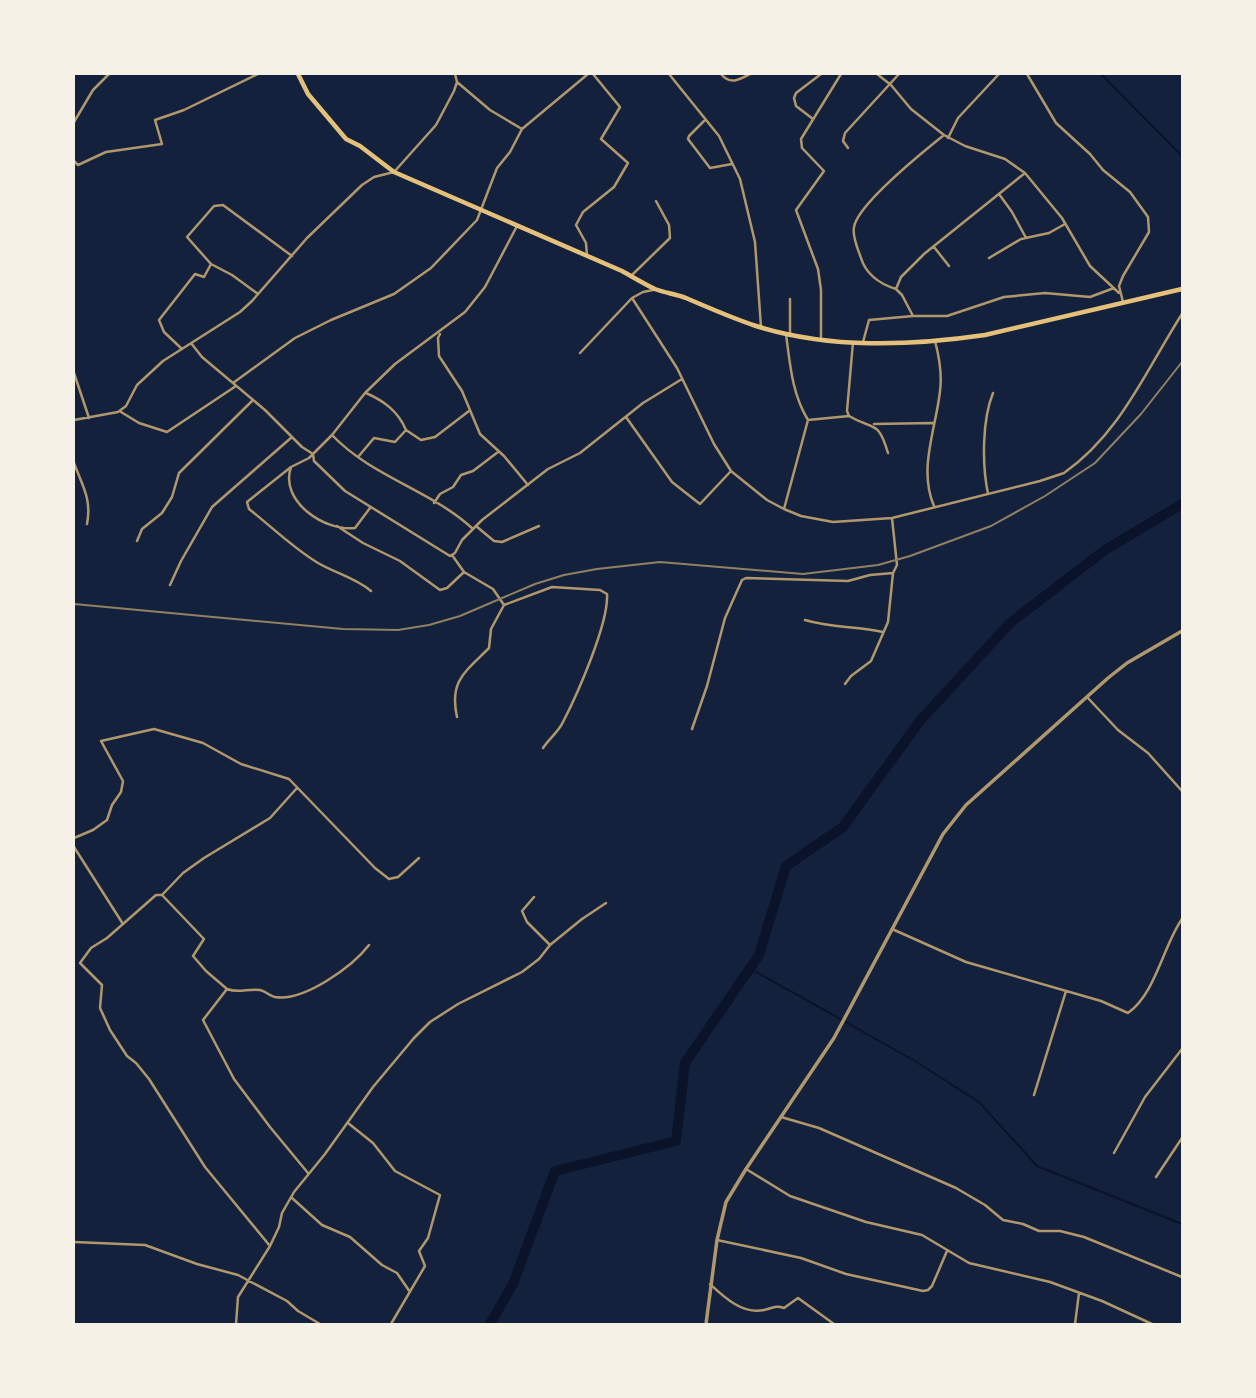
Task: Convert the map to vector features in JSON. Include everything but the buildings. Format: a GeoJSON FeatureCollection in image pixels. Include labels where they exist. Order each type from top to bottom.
{"type":"FeatureCollection","features":[{"type":"Feature","properties":{"kind":"highway"},"geometry":{"type":"LineString","coordinates":[[298,74],[308,94],[346,139],[360,146],[394,172],[632,276],[656,290],[675,294],[761,327],[788,334],[863,343],[935,341],[985,335],[1182,289]]}},
{"type":"Feature","properties":{"kind":"street"},"geometry":{"type":"LineString","coordinates":[[74,122],[93,90],[109,74]]}},
{"type":"Feature","properties":{"kind":"street"},"geometry":{"type":"LineString","coordinates":[[74,161],[78,164],[106,152],[162,144],[155,120],[184,110],[258,74]]}},
{"type":"Feature","properties":{"kind":"street"},"geometry":{"type":"LineString","coordinates":[[455,74],[457,82],[490,110],[522,129]]}},
{"type":"Feature","properties":{"kind":"street"},"geometry":{"type":"LineString","coordinates":[[120,411],[139,423],[167,432],[295,338],[394,294],[409,284],[431,268],[477,220],[497,169],[522,129],[588,74]]}},
{"type":"Feature","properties":{"kind":"street"},"geometry":{"type":"LineString","coordinates":[[587,256],[586,243],[576,225],[583,212],[614,187],[628,163],[601,138],[620,107],[593,74]]}},
{"type":"Feature","properties":{"kind":"street"},"geometry":{"type":"LineString","coordinates":[[669,74],[719,136],[740,179],[755,242],[761,327]]}},
{"type":"Feature","properties":{"kind":"street"},"geometry":{"type":"LineString","coordinates":[[721,74],[730,82],[750,74]]}},
{"type":"Feature","properties":{"kind":"street"},"geometry":{"type":"LineString","coordinates":[[813,119],[796,106],[794,98],[796,93],[821,74]]}},
{"type":"Feature","properties":{"kind":"street"},"geometry":{"type":"LineString","coordinates":[[821,339],[818,268],[796,210],[824,173],[802,148],[802,136],[841,74]]}},
{"type":"Feature","properties":{"kind":"street"},"geometry":{"type":"LineString","coordinates":[[877,74],[891,85],[911,109],[946,136],[965,146],[1005,159],[1024,173],[1066,224],[1090,266],[1119,293],[1123,302]]}},
{"type":"Feature","properties":{"kind":"street"},"geometry":{"type":"LineString","coordinates":[[848,148],[843,141],[845,133],[900,74]]}},
{"type":"Feature","properties":{"kind":"street"},"geometry":{"type":"LineString","coordinates":[[913,316],[896,289],[885,286],[864,267],[853,228],[874,198],[946,136],[958,118],[999,74]]}},
{"type":"Feature","properties":{"kind":"street"},"geometry":{"type":"LineString","coordinates":[[1027,74],[1056,123],[1090,154],[1103,170],[1130,192],[1148,217],[1149,232],[1123,276],[1119,293]]}},
{"type":"Feature","properties":{"kind":"street"},"geometry":{"type":"LineString","coordinates":[[74,420],[120,411],[144,377],[182,348],[240,312],[362,185],[374,177],[394,172],[436,125],[457,82]]}},
{"type":"Feature","properties":{"kind":"street"},"geometry":{"type":"LineString","coordinates":[[704,120],[689,136],[697,153],[710,169],[732,164]]}},
{"type":"Feature","properties":{"kind":"street"},"geometry":{"type":"LineString","coordinates":[[896,289],[901,277],[934,247],[1024,173]]}},
{"type":"Feature","properties":{"kind":"street"},"geometry":{"type":"LineString","coordinates":[[999,194],[1026,238]]}},
{"type":"Feature","properties":{"kind":"street"},"geometry":{"type":"LineString","coordinates":[[632,276],[670,238],[669,225],[656,201]]}},
{"type":"Feature","properties":{"kind":"street"},"geometry":{"type":"LineString","coordinates":[[259,294],[211,264],[187,237],[214,206],[223,205],[292,256]]}},
{"type":"Feature","properties":{"kind":"street"},"geometry":{"type":"LineString","coordinates":[[989,258],[1026,238],[1049,233],[1066,224]]}},
{"type":"Feature","properties":{"kind":"street"},"geometry":{"type":"LineString","coordinates":[[371,592],[365,586],[301,552],[246,506],[252,496],[313,454],[332,435],[365,393],[395,364],[442,331],[476,300],[517,226]]}},
{"type":"Feature","properties":{"kind":"street"},"geometry":{"type":"LineString","coordinates":[[934,247],[949,266]]}},
{"type":"Feature","properties":{"kind":"street"},"geometry":{"type":"LineString","coordinates":[[182,348],[164,332],[159,320],[195,274],[204,277],[211,264]]}},
{"type":"Feature","properties":{"kind":"street"},"geometry":{"type":"LineString","coordinates":[[863,343],[869,320],[954,315],[995,300],[1027,294],[1069,293],[1090,297],[1114,288]]}},
{"type":"Feature","properties":{"kind":"street"},"geometry":{"type":"LineString","coordinates":[[580,353],[632,298],[643,292],[656,290]]}},
{"type":"Feature","properties":{"kind":"street"},"geometry":{"type":"LineString","coordinates":[[632,298],[682,379],[714,444],[731,471],[767,500],[784,509],[801,516],[833,522],[891,518],[1064,473],[1079,463],[1125,411],[1182,313]]}},
{"type":"Feature","properties":{"kind":"street"},"geometry":{"type":"LineString","coordinates":[[784,509],[808,420],[797,399],[788,334],[790,299]]}},
{"type":"Feature","properties":{"kind":"street"},"geometry":{"type":"LineString","coordinates":[[442,331],[438,338],[439,356],[462,391],[483,438],[528,485]]}},
{"type":"Feature","properties":{"kind":"street"},"geometry":{"type":"LineString","coordinates":[[934,506],[928,487],[928,460],[940,389],[935,341]]}},
{"type":"Feature","properties":{"kind":"street"},"geometry":{"type":"LineString","coordinates":[[849,416],[847,407],[853,342]]}},
{"type":"Feature","properties":{"kind":"street"},"geometry":{"type":"LineString","coordinates":[[191,343],[202,357],[313,454],[314,461],[335,483],[444,554],[452,555],[464,572],[493,589],[504,605]]}},
{"type":"Feature","properties":{"kind":"street"},"geometry":{"type":"LineString","coordinates":[[74,373],[89,418]]}},
{"type":"Feature","properties":{"kind":"street"},"geometry":{"type":"LineString","coordinates":[[452,555],[474,527],[528,485],[559,462],[580,453],[625,417],[682,379]]}},
{"type":"Feature","properties":{"kind":"street"},"geometry":{"type":"LineString","coordinates":[[365,393],[385,402],[402,420],[405,430],[421,440],[435,437],[469,411]]}},
{"type":"Feature","properties":{"kind":"street"},"geometry":{"type":"LineString","coordinates":[[988,494],[984,472],[987,415],[993,393]]}},
{"type":"Feature","properties":{"kind":"street"},"geometry":{"type":"LineString","coordinates":[[137,541],[142,528],[162,513],[172,498],[179,473],[253,400]]}},
{"type":"Feature","properties":{"kind":"street"},"geometry":{"type":"LineString","coordinates":[[808,420],[849,416],[873,424],[933,423]]}},
{"type":"Feature","properties":{"kind":"street"},"geometry":{"type":"LineString","coordinates":[[625,417],[672,482],[700,504],[731,471]]}},
{"type":"Feature","properties":{"kind":"street"},"geometry":{"type":"LineString","coordinates":[[873,424],[884,437],[888,453]]}},
{"type":"Feature","properties":{"kind":"street"},"geometry":{"type":"LineString","coordinates":[[358,457],[374,438],[395,442],[405,430]]}},
{"type":"Feature","properties":{"kind":"street"},"geometry":{"type":"LineString","coordinates":[[332,435],[374,470],[406,484],[494,541],[502,542],[539,526]]}},
{"type":"Feature","properties":{"kind":"street"},"geometry":{"type":"LineString","coordinates":[[170,585],[212,507],[292,437]]}},
{"type":"Feature","properties":{"kind":"street"},"geometry":{"type":"LineString","coordinates":[[494,453],[495,448]]}},
{"type":"Feature","properties":{"kind":"street"},"geometry":{"type":"LineString","coordinates":[[434,503],[440,495],[453,487],[461,475],[473,471],[494,453],[499,452]]}},
{"type":"Feature","properties":{"kind":"street"},"geometry":{"type":"LineString","coordinates":[[74,461],[90,506],[87,524]]}},
{"type":"Feature","properties":{"kind":"street"},"geometry":{"type":"LineString","coordinates":[[292,467],[289,481],[300,505],[317,520],[355,528],[370,508]]}},
{"type":"Feature","properties":{"kind":"street"},"geometry":{"type":"LineString","coordinates":[[845,684],[871,661],[888,622],[893,573],[897,565],[891,518]]}},
{"type":"Feature","properties":{"kind":"street"},"geometry":{"type":"LineString","coordinates":[[337,526],[363,543],[400,561],[440,590],[447,588],[464,572]]}},
{"type":"Feature","properties":{"kind":"street"},"geometry":{"type":"LineString","coordinates":[[692,729],[707,686],[725,618],[742,580],[848,581],[893,573]]}},
{"type":"Feature","properties":{"kind":"street"},"geometry":{"type":"LineString","coordinates":[[457,717],[453,700],[457,685],[463,673],[489,648],[491,629],[504,605],[552,587],[600,590],[607,594],[602,626],[562,725],[543,748]]}},
{"type":"Feature","properties":{"kind":"street"},"geometry":{"type":"LineString","coordinates":[[806,620],[834,627],[854,626],[883,632]]}},
{"type":"Feature","properties":{"kind":"street"},"geometry":{"type":"LineString","coordinates":[[706,1325],[716,1240],[726,1202],[834,1038],[943,834],[955,817],[1127,663],[1182,631]]}},
{"type":"Feature","properties":{"kind":"street"},"geometry":{"type":"LineString","coordinates":[[1087,697],[1118,730],[1148,753],[1182,791]]}},
{"type":"Feature","properties":{"kind":"street"},"geometry":{"type":"LineString","coordinates":[[74,838],[93,831],[107,820],[112,805],[121,792],[123,781],[101,741],[154,729],[202,743],[241,764],[289,779],[374,868],[389,879],[398,877],[419,858]]}},
{"type":"Feature","properties":{"kind":"street"},"geometry":{"type":"LineString","coordinates":[[270,1246],[205,1167],[149,1079],[127,1056],[100,1008],[102,985],[80,963],[91,947],[156,895],[162,895],[183,873],[270,818],[297,788]]}},
{"type":"Feature","properties":{"kind":"street"},"geometry":{"type":"LineString","coordinates":[[74,847],[123,924]]}},
{"type":"Feature","properties":{"kind":"street"},"geometry":{"type":"LineString","coordinates":[[162,895],[204,939],[193,956],[206,971],[227,989],[235,992],[260,990],[276,997],[296,994],[331,979],[369,944]]}},
{"type":"Feature","properties":{"kind":"street"},"geometry":{"type":"LineString","coordinates":[[534,897],[522,911],[527,922],[550,945]]}},
{"type":"Feature","properties":{"kind":"street"},"geometry":{"type":"LineString","coordinates":[[236,1325],[238,1297],[270,1246],[293,1192],[373,1087],[430,1022],[457,1004],[522,972],[539,960],[550,945],[606,903]]}},
{"type":"Feature","properties":{"kind":"street"},"geometry":{"type":"LineString","coordinates":[[892,929],[966,962],[1101,1001],[1128,1013],[1135,1008],[1160,968],[1182,919]]}},
{"type":"Feature","properties":{"kind":"street"},"geometry":{"type":"LineString","coordinates":[[227,989],[203,1020],[233,1079],[308,1173]]}},
{"type":"Feature","properties":{"kind":"street"},"geometry":{"type":"LineString","coordinates":[[1034,1095],[1066,991]]}},
{"type":"Feature","properties":{"kind":"street"},"geometry":{"type":"LineString","coordinates":[[1114,1153],[1145,1097],[1182,1049]]}},
{"type":"Feature","properties":{"kind":"street"},"geometry":{"type":"LineString","coordinates":[[781,1117],[819,1128],[956,1188],[985,1205],[1003,1220],[1045,1232],[1060,1231],[1084,1237],[1182,1277]]}},
{"type":"Feature","properties":{"kind":"street"},"geometry":{"type":"LineString","coordinates":[[348,1123],[373,1143],[394,1171],[439,1195],[428,1238],[419,1251],[425,1266],[391,1325]]}},
{"type":"Feature","properties":{"kind":"street"},"geometry":{"type":"LineString","coordinates":[[1156,1177],[1182,1138]]}},
{"type":"Feature","properties":{"kind":"street"},"geometry":{"type":"LineString","coordinates":[[746,1169],[790,1196],[866,1222],[922,1235],[969,1263],[1024,1275],[1079,1293],[1152,1325]]}},
{"type":"Feature","properties":{"kind":"street"},"geometry":{"type":"LineString","coordinates":[[292,1198],[322,1224],[350,1237],[382,1265],[397,1273],[411,1293]]}},
{"type":"Feature","properties":{"kind":"street"},"geometry":{"type":"LineString","coordinates":[[716,1240],[801,1258],[846,1275],[923,1291],[932,1286],[947,1250]]}},
{"type":"Feature","properties":{"kind":"street"},"geometry":{"type":"LineString","coordinates":[[74,1242],[145,1245],[249,1279],[287,1301],[320,1325]]}},
{"type":"Feature","properties":{"kind":"street"},"geometry":{"type":"LineString","coordinates":[[710,1284],[733,1304],[756,1310],[777,1305],[785,1308],[798,1297],[834,1325]]}},
{"type":"Feature","properties":{"kind":"street"},"geometry":{"type":"LineString","coordinates":[[1076,1325],[1079,1293]]}},
{"type":"Feature","properties":{"kind":"waterway"},"geometry":{"type":"LineString","coordinates":[[1101,74],[1182,156]]}},
{"type":"Feature","properties":{"kind":"waterway"},"geometry":{"type":"LineString","coordinates":[[490,1324],[513,1284],[555,1171],[676,1141],[685,1063],[759,955],[786,866],[843,827],[919,722],[1010,623],[1105,550],[1182,504]]}},
{"type":"Feature","properties":{"kind":"waterway"},"geometry":{"type":"LineString","coordinates":[[751,969],[915,1061],[979,1102],[1037,1166],[1182,1224]]}},
{"type":"Feature","properties":{"kind":"railway"},"geometry":{"type":"LineString","coordinates":[[74,604],[343,629],[398,630],[460,616],[535,584],[597,569],[660,562],[803,574],[878,565],[991,526],[1045,496],[1095,463],[1141,414],[1182,362]]}}]}
